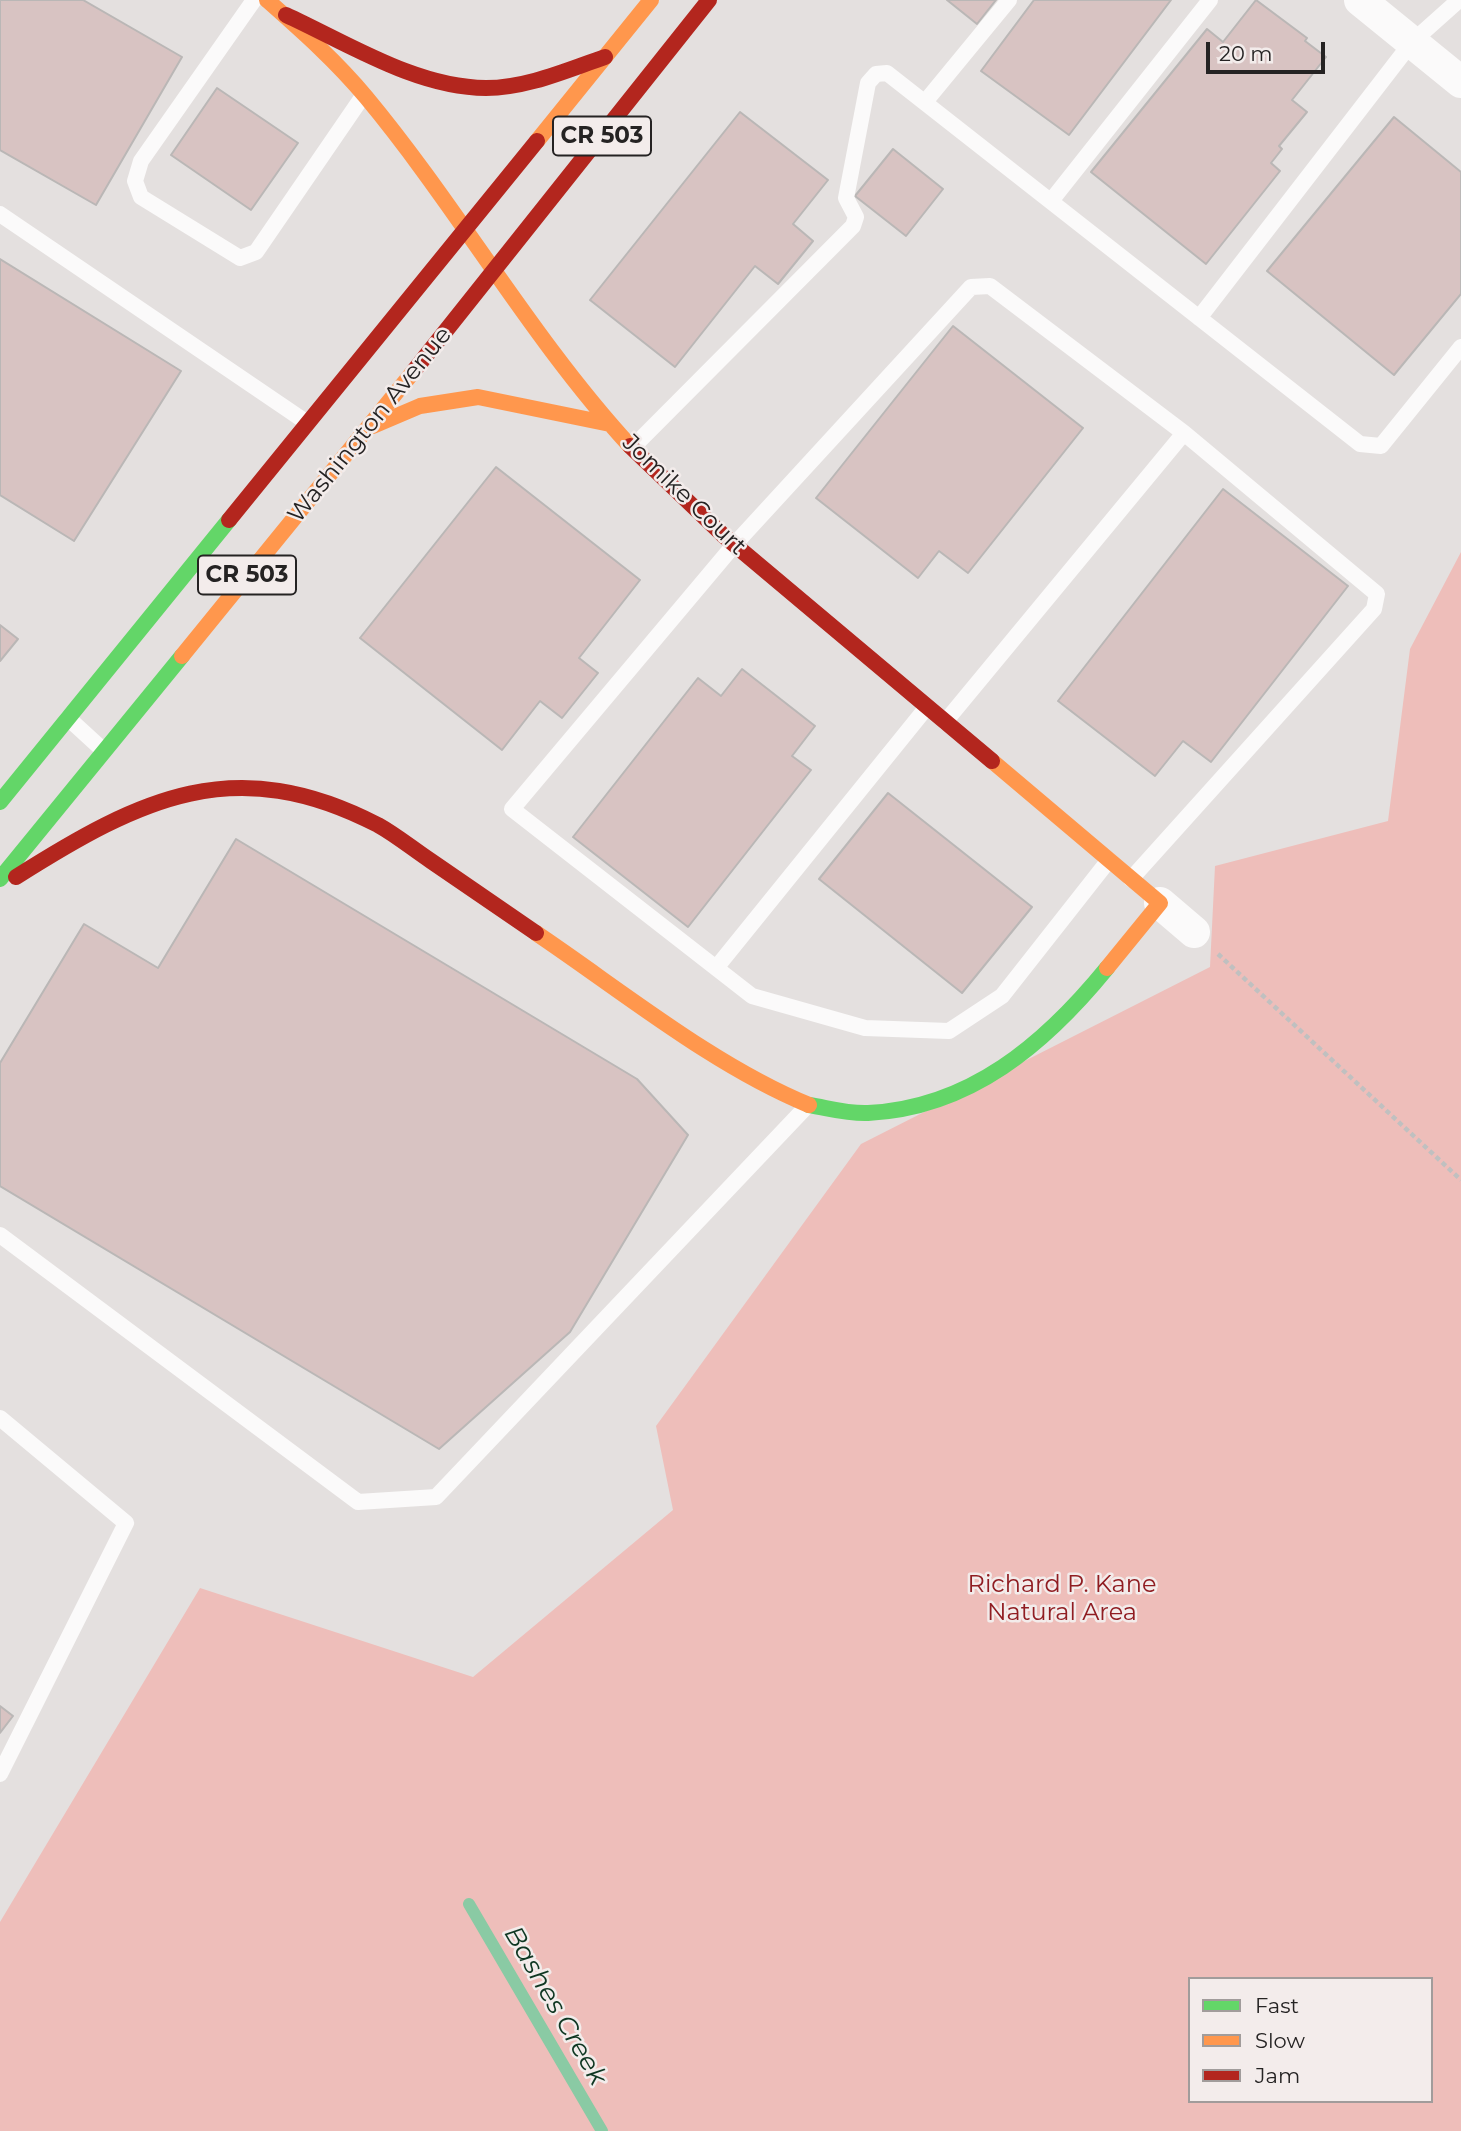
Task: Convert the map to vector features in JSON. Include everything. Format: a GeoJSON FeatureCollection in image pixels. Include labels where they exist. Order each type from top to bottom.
{"type":"FeatureCollection","features":[{"type":"Feature","properties":{"kind":"main road"},"geometry":{"type":"LineString","coordinates":[[267,0],[286,15],[428,77],[483,88],[532,80],[605,57]]}},
{"type":"Feature","properties":{"kind":"main road","name":"Washington Avenue"},"geometry":{"type":"LineString","coordinates":[[0,802],[651,0]]}},
{"type":"Feature","properties":{"kind":"main road","name":"Washington Avenue"},"geometry":{"type":"LineString","coordinates":[[0,879],[495,272],[709,0]]}},
{"type":"Feature","properties":{"kind":"main road","name":"Jomike Court"},"geometry":{"type":"LineString","coordinates":[[286,15],[363,96],[400,141],[556,358],[610,424],[680,496],[734,545],[1160,903]]}},
{"type":"Feature","properties":{"kind":"main road"},"geometry":{"type":"LineString","coordinates":[[368,428],[420,406],[478,397],[610,424]]}},
{"type":"Feature","properties":{"kind":"main road"},"geometry":{"type":"LineString","coordinates":[[0,888],[78,837],[139,806],[206,789],[243,785],[300,791],[328,800],[380,826],[727,1063],[777,1092],[809,1105],[866,1113],[900,1110],[966,1091],[993,1076],[1043,1040],[1066,1017],[1160,903]]}},
{"type":"Feature","properties":{"kind":"street"},"geometry":{"type":"LineString","coordinates":[[1360,0],[1461,82]]}},
{"type":"Feature","properties":{"kind":"street"},"geometry":{"type":"LineString","coordinates":[[1160,903],[1194,932]]}},
{"type":"Feature","properties":{"kind":"lane"},"geometry":{"type":"LineString","coordinates":[[254,0],[141,161],[135,181],[141,197],[240,258],[256,252],[363,96]]}},
{"type":"Feature","properties":{"kind":"lane"},"geometry":{"type":"LineString","coordinates":[[925,102],[1009,0]]}},
{"type":"Feature","properties":{"kind":"lane"},"geometry":{"type":"LineString","coordinates":[[1051,201],[1210,0]]}},
{"type":"Feature","properties":{"kind":"lane"},"geometry":{"type":"LineString","coordinates":[[1199,318],[1412,42],[1459,0]]}},
{"type":"Feature","properties":{"kind":"lane"},"geometry":{"type":"LineString","coordinates":[[632,447],[853,226],[856,218],[846,198],[868,83],[876,74],[887,73],[925,102],[1360,444],[1381,446],[1461,347]]}},
{"type":"Feature","properties":{"kind":"lane"},"geometry":{"type":"LineString","coordinates":[[0,215],[306,422]]}},
{"type":"Feature","properties":{"kind":"lane"},"geometry":{"type":"LineString","coordinates":[[1109,860],[1002,996],[949,1031],[865,1028],[752,996],[512,809],[734,545],[971,287],[989,286],[1184,433],[1377,594],[1374,609],[1131,879]]}},
{"type":"Feature","properties":{"kind":"lane"},"geometry":{"type":"LineString","coordinates":[[945,722],[1184,433]]}},
{"type":"Feature","properties":{"kind":"lane"},"geometry":{"type":"LineString","coordinates":[[716,968],[927,707]]}},
{"type":"Feature","properties":{"kind":"lane"},"geometry":{"type":"LineString","coordinates":[[68,718],[104,751]]}},
{"type":"Feature","properties":{"kind":"lane"},"geometry":{"type":"LineString","coordinates":[[0,1235],[358,1502],[436,1497],[809,1105]]}},
{"type":"Feature","properties":{"kind":"lane"},"geometry":{"type":"LineString","coordinates":[[0,1418],[126,1523],[0,1774]]}},
{"type":"Feature","properties":{"kind":"path"},"geometry":{"type":"LineString","coordinates":[[1194,932],[1461,1180]]}},
{"type":"Feature","properties":{"kind":"green space","name":"Richard P. Kane Natural Area"},"geometry":{"type":"Polygon","coordinates":[[[1461,552],[1461,2131],[0,2131],[0,1922],[200,1588],[473,1677],[673,1510],[656,1426],[861,1144],[1210,967],[1215,866],[1388,821],[1410,649],[1461,552]]]}},
{"type":"Feature","properties":{"kind":"building"},"geometry":{"type":"Polygon","coordinates":[[[0,0],[83,0],[182,57],[96,205],[0,150],[0,0]]]}},
{"type":"Feature","properties":{"kind":"building"},"geometry":{"type":"Polygon","coordinates":[[[947,0],[996,0],[977,24],[947,0]]]}},
{"type":"Feature","properties":{"kind":"building"},"geometry":{"type":"Polygon","coordinates":[[[1034,0],[1171,0],[1069,135],[981,71],[1034,0]]]}},
{"type":"Feature","properties":{"kind":"building"},"geometry":{"type":"Polygon","coordinates":[[[1256,0],[1307,38],[1305,41],[1326,57],[1292,100],[1307,112],[1279,146],[1282,149],[1271,163],[1280,171],[1206,264],[1091,172],[1207,29],[1223,42],[1256,0]]]}},
{"type":"Feature","properties":{"kind":"building"},"geometry":{"type":"Polygon","coordinates":[[[217,88],[298,143],[251,210],[171,155],[217,88]]]}},
{"type":"Feature","properties":{"kind":"building"},"geometry":{"type":"Polygon","coordinates":[[[740,112],[828,180],[793,224],[813,241],[778,284],[755,266],[675,367],[590,300],[740,112]]]}},
{"type":"Feature","properties":{"kind":"building"},"geometry":{"type":"Polygon","coordinates":[[[1394,117],[1461,172],[1461,294],[1394,375],[1267,271],[1394,117]]]}},
{"type":"Feature","properties":{"kind":"building"},"geometry":{"type":"Polygon","coordinates":[[[893,149],[943,189],[906,236],[855,196],[893,149]]]}},
{"type":"Feature","properties":{"kind":"building"},"geometry":{"type":"Polygon","coordinates":[[[0,259],[181,371],[74,541],[0,495],[0,259]]]}},
{"type":"Feature","properties":{"kind":"building"},"geometry":{"type":"Polygon","coordinates":[[[953,326],[1083,428],[968,573],[939,551],[918,578],[816,498],[953,326]]]}},
{"type":"Feature","properties":{"kind":"building"},"geometry":{"type":"Polygon","coordinates":[[[496,467],[640,580],[579,658],[598,673],[562,718],[540,701],[502,750],[360,638],[496,467]]]}},
{"type":"Feature","properties":{"kind":"building"},"geometry":{"type":"Polygon","coordinates":[[[1223,489],[1348,586],[1211,762],[1183,741],[1155,776],[1058,701],[1223,489]]]}},
{"type":"Feature","properties":{"kind":"building"},"geometry":{"type":"Polygon","coordinates":[[[0,625],[18,639],[0,661],[0,625]]]}},
{"type":"Feature","properties":{"kind":"building"},"geometry":{"type":"Polygon","coordinates":[[[742,669],[815,726],[792,756],[811,770],[688,927],[573,837],[698,678],[721,696],[742,669]]]}},
{"type":"Feature","properties":{"kind":"building"},"geometry":{"type":"Polygon","coordinates":[[[888,793],[1032,907],[962,993],[819,879],[888,793]]]}},
{"type":"Feature","properties":{"kind":"building"},"geometry":{"type":"Polygon","coordinates":[[[236,839],[637,1079],[688,1135],[570,1332],[439,1449],[0,1186],[0,1063],[84,924],[158,968],[236,839]]]}},
{"type":"Feature","properties":{"kind":"building"},"geometry":{"type":"Polygon","coordinates":[[[0,1706],[13,1716],[0,1733],[0,1706]]]}},
{"type":"Feature","properties":{"kind":"waterway","name":"Bashes Creek"},"geometry":{"type":"LineString","coordinates":[[469,1904],[602,2131]]}},
{"type":"Feature","properties":{"kind":"traffic: fast"},"geometry":{"type":"LineString","coordinates":[[0,802],[229,520]]}},
{"type":"Feature","properties":{"kind":"traffic: fast"},"geometry":{"type":"LineString","coordinates":[[0,879],[182,656]]}},
{"type":"Feature","properties":{"kind":"traffic: fast"},"geometry":{"type":"LineString","coordinates":[[809,1105],[868,1113],[905,1108],[940,1099],[972,1085],[1031,1046],[1058,1022],[1107,968]]}},
{"type":"Feature","properties":{"kind":"traffic: slow"},"geometry":{"type":"LineString","coordinates":[[267,0],[331,59],[366,97],[433,184],[560,362],[630,446]]}},
{"type":"Feature","properties":{"kind":"traffic: slow"},"geometry":{"type":"LineString","coordinates":[[537,141],[651,0]]}},
{"type":"Feature","properties":{"kind":"traffic: slow"},"geometry":{"type":"LineString","coordinates":[[182,656],[413,372]]}},
{"type":"Feature","properties":{"kind":"traffic: slow"},"geometry":{"type":"LineString","coordinates":[[373,426],[420,406],[478,397],[610,424]]}},
{"type":"Feature","properties":{"kind":"traffic: slow"},"geometry":{"type":"LineString","coordinates":[[992,761],[1160,903],[1107,968]]}},
{"type":"Feature","properties":{"kind":"traffic: slow"},"geometry":{"type":"LineString","coordinates":[[536,933],[704,1049],[738,1070],[809,1105]]}},
{"type":"Feature","properties":{"kind":"traffic: jam"},"geometry":{"type":"LineString","coordinates":[[413,372],[709,0]]}},
{"type":"Feature","properties":{"kind":"traffic: jam"},"geometry":{"type":"LineString","coordinates":[[286,15],[383,62],[434,81],[460,86],[486,88],[517,85],[605,57]]}},
{"type":"Feature","properties":{"kind":"traffic: jam"},"geometry":{"type":"LineString","coordinates":[[229,520],[537,141]]}},
{"type":"Feature","properties":{"kind":"traffic: jam"},"geometry":{"type":"LineString","coordinates":[[630,446],[723,535],[992,761]]}},
{"type":"Feature","properties":{"kind":"traffic: jam"},"geometry":{"type":"LineString","coordinates":[[16,877],[105,825],[148,806],[190,794],[234,788],[279,791],[327,803],[378,825],[536,933]]}}]}
